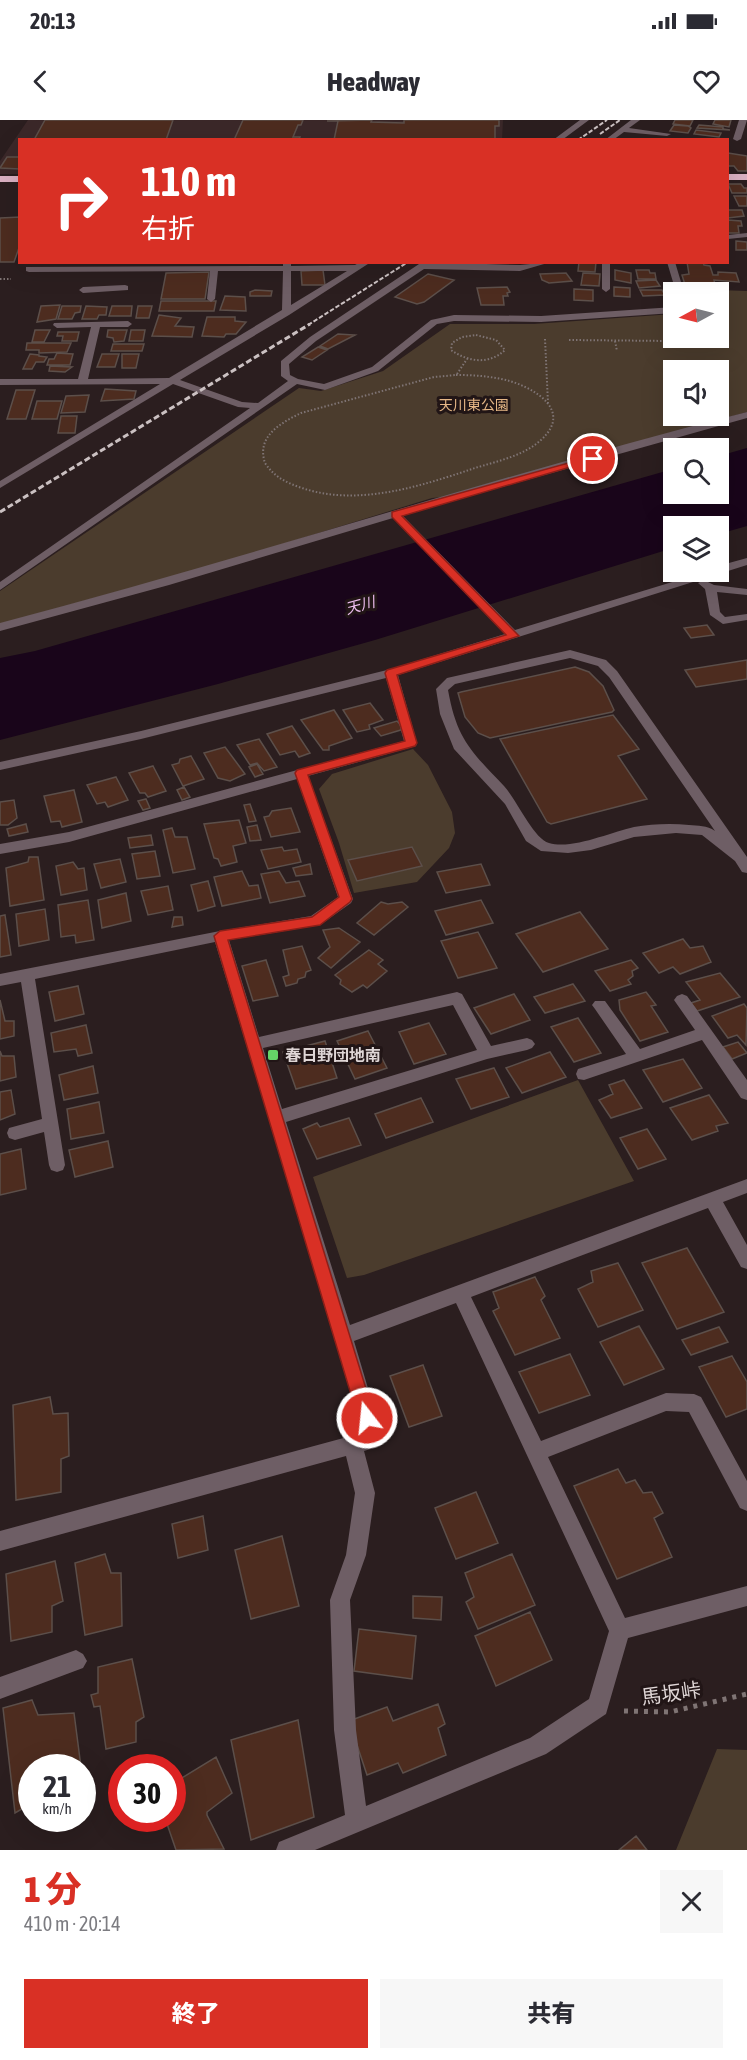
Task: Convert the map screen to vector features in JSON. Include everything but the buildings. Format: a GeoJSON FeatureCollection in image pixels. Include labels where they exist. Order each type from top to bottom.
{"type":"FeatureCollection","features":[{"type":"Feature","properties":{"kind":"highway"},"geometry":{"type":"LineString","coordinates":[[729,177],[747,177]]}},
{"type":"Feature","properties":{"kind":"highway"},"geometry":{"type":"LineString","coordinates":[[0,179],[18,179]]}},
{"type":"Feature","properties":{"kind":"street"},"geometry":{"type":"LineString","coordinates":[[559,138],[585,120]]}},
{"type":"Feature","properties":{"kind":"street"},"geometry":{"type":"LineString","coordinates":[[611,138],[636,120]]}},
{"type":"Feature","properties":{"kind":"street"},"geometry":{"type":"LineString","coordinates":[[736,139],[743,120]]}},
{"type":"Feature","properties":{"kind":"street"},"geometry":{"type":"LineString","coordinates":[[623,130],[667,134]]}},
{"type":"Feature","properties":{"kind":"street"},"geometry":{"type":"LineString","coordinates":[[729,237],[747,235]]}},
{"type":"Feature","properties":{"kind":"street"},"geometry":{"type":"LineString","coordinates":[[0,484],[364,264]]}},
{"type":"Feature","properties":{"kind":"street"},"geometry":{"type":"LineString","coordinates":[[538,264],[520,268],[425,264],[313,339],[284,363],[286,376],[295,381],[325,387],[375,369],[434,322],[454,318],[541,319],[663,311]]}},
{"type":"Feature","properties":{"kind":"street"},"geometry":{"type":"LineString","coordinates":[[606,264],[606,289]]}},
{"type":"Feature","properties":{"kind":"street"},"geometry":{"type":"LineString","coordinates":[[672,264],[677,282]]}},
{"type":"Feature","properties":{"kind":"street"},"geometry":{"type":"LineString","coordinates":[[29,269],[214,269],[286,266],[359,268]]}},
{"type":"Feature","properties":{"kind":"street"},"geometry":{"type":"LineString","coordinates":[[286,266],[286,313]]}},
{"type":"Feature","properties":{"kind":"street"},"geometry":{"type":"LineString","coordinates":[[104,290],[109,269]]}},
{"type":"Feature","properties":{"kind":"street"},"geometry":{"type":"LineString","coordinates":[[211,299],[214,269]]}},
{"type":"Feature","properties":{"kind":"street"},"geometry":{"type":"LineString","coordinates":[[83,290],[125,288]]}},
{"type":"Feature","properties":{"kind":"street"},"geometry":{"type":"LineString","coordinates":[[82,382],[96,324]]}},
{"type":"Feature","properties":{"kind":"street"},"geometry":{"type":"LineString","coordinates":[[57,325],[128,324]]}},
{"type":"Feature","properties":{"kind":"street"},"geometry":{"type":"LineString","coordinates":[[0,382],[174,381],[241,405],[260,406]]}},
{"type":"Feature","properties":{"kind":"street"},"geometry":{"type":"LineString","coordinates":[[0,587],[295,381]]}},
{"type":"Feature","properties":{"kind":"street"},"geometry":{"type":"LineString","coordinates":[[0,627],[165,583],[395,514],[747,415]]}},
{"type":"Feature","properties":{"kind":"street"},"geometry":{"type":"LineString","coordinates":[[395,514],[514,636]]}},
{"type":"Feature","properties":{"kind":"street"},"geometry":{"type":"LineString","coordinates":[[729,567],[747,561]]}},
{"type":"Feature","properties":{"kind":"street"},"geometry":{"type":"LineString","coordinates":[[0,766],[141,735],[391,673],[683,582]]}},
{"type":"Feature","properties":{"kind":"street"},"geometry":{"type":"LineString","coordinates":[[702,582],[711,588],[747,592]]}},
{"type":"Feature","properties":{"kind":"street"},"geometry":{"type":"LineString","coordinates":[[711,588],[714,613],[723,621],[747,617]]}},
{"type":"Feature","properties":{"kind":"street"},"geometry":{"type":"LineString","coordinates":[[570,654],[602,663],[613,674],[743,863],[705,831],[676,828],[634,832],[591,845],[546,848],[531,838],[510,801],[459,746],[446,714],[442,689],[451,681],[570,654]]}},
{"type":"Feature","properties":{"kind":"street"},"geometry":{"type":"LineString","coordinates":[[0,849],[69,837],[411,743],[391,673]]}},
{"type":"Feature","properties":{"kind":"street"},"geometry":{"type":"LineString","coordinates":[[0,980],[220,936],[315,921],[346,899],[301,773]]}},
{"type":"Feature","properties":{"kind":"street"},"geometry":{"type":"LineString","coordinates":[[0,1541],[373,1439],[344,1336],[220,936]]}},
{"type":"Feature","properties":{"kind":"street"},"geometry":{"type":"LineString","coordinates":[[27,975],[57,1165]]}},
{"type":"Feature","properties":{"kind":"street"},"geometry":{"type":"LineString","coordinates":[[254,1044],[457,998],[487,1053]]}},
{"type":"Feature","properties":{"kind":"street"},"geometry":{"type":"LineString","coordinates":[[682,1000],[747,1093]]}},
{"type":"Feature","properties":{"kind":"street"},"geometry":{"type":"LineString","coordinates":[[600,1005],[636,1056]]}},
{"type":"Feature","properties":{"kind":"street"},"geometry":{"type":"LineString","coordinates":[[584,1074],[705,1033]]}},
{"type":"Feature","properties":{"kind":"street"},"geometry":{"type":"LineString","coordinates":[[276,1118],[487,1053],[527,1044]]}},
{"type":"Feature","properties":{"kind":"street"},"geometry":{"type":"LineString","coordinates":[[15,1133],[51,1124]]}},
{"type":"Feature","properties":{"kind":"street"},"geometry":{"type":"LineString","coordinates":[[344,1336],[747,1186]]}},
{"type":"Feature","properties":{"kind":"street"},"geometry":{"type":"LineString","coordinates":[[712,1199],[747,1261]]}},
{"type":"Feature","properties":{"kind":"street"},"geometry":{"type":"LineString","coordinates":[[287,1850],[538,1746],[598,1706],[621,1630],[460,1293]]}},
{"type":"Feature","properties":{"kind":"street"},"geometry":{"type":"LineString","coordinates":[[536,1453],[666,1402],[694,1403],[747,1501]]}},
{"type":"Feature","properties":{"kind":"street"},"geometry":{"type":"LineString","coordinates":[[353,1444],[365,1493],[356,1555],[340,1600],[345,1730],[357,1821]]}},
{"type":"Feature","properties":{"kind":"street"},"geometry":{"type":"LineString","coordinates":[[621,1630],[747,1596]]}},
{"type":"Feature","properties":{"kind":"street"},"geometry":{"type":"LineString","coordinates":[[0,1688],[76,1661]]}},
{"type":"Feature","properties":{"kind":"path"},"geometry":{"type":"LineString","coordinates":[[476,335],[494,339],[502,342],[505,350],[500,356],[488,360],[467,359],[458,357],[451,350],[452,343],[462,337],[476,335]]}},
{"type":"Feature","properties":{"kind":"path"},"geometry":{"type":"LineString","coordinates":[[494,339],[504,339]]}},
{"type":"Feature","properties":{"kind":"path"},"geometry":{"type":"LineString","coordinates":[[545,339],[548,404]]}},
{"type":"Feature","properties":{"kind":"path"},"geometry":{"type":"LineString","coordinates":[[568,339],[663,341]]}},
{"type":"Feature","properties":{"kind":"path"},"geometry":{"type":"LineString","coordinates":[[615,340],[616,351]]}},
{"type":"Feature","properties":{"kind":"path"},"geometry":{"type":"LineString","coordinates":[[456,375],[467,359]]}},
{"type":"Feature","properties":{"kind":"path"},"geometry":{"type":"LineString","coordinates":[[456,375],[479,375],[511,382],[537,393],[548,404],[554,415],[553,427],[546,438],[532,448],[395,490],[371,495],[338,496],[299,488],[281,479],[269,468],[263,456],[264,443],[270,431],[283,421],[301,413],[434,377],[456,375]]}},
{"type":"Feature","properties":{"kind":"path","name":"馬坂峠"},"geometry":{"type":"LineString","coordinates":[[598,1706],[634,1713],[688,1709],[747,1694]]}},
{"type":"Feature","properties":{"kind":"shaded area"},"geometry":{"type":"Polygon","coordinates":[[[28,120],[503,120],[502,138],[18,138],[18,174],[0,174],[0,161],[28,120]]]}},
{"type":"Feature","properties":{"kind":"green space","name":"天川東公園"},"geometry":{"type":"Polygon","coordinates":[[[729,290],[747,291],[747,412],[729,417],[729,360],[663,360],[663,426],[698,426],[452,496],[432,498],[218,564],[0,624],[0,591],[299,388],[321,391],[383,371],[450,324],[534,324],[663,315],[663,348],[729,348],[729,290]]]}},
{"type":"Feature","properties":{"kind":"green space"},"geometry":{"type":"Polygon","coordinates":[[[413,749],[428,765],[452,812],[455,833],[449,848],[417,882],[354,893],[319,789],[332,774],[413,749]]]}},
{"type":"Feature","properties":{"kind":"green space"},"geometry":{"type":"Polygon","coordinates":[[[578,1080],[634,1181],[364,1275],[347,1278],[313,1177],[578,1080]]]}},
{"type":"Feature","properties":{"kind":"green space"},"geometry":{"type":"Polygon","coordinates":[[[717,1749],[747,1750],[747,1850],[676,1850],[717,1749]]]}},
{"type":"Feature","properties":{"kind":"water","name":"天川"},"geometry":{"type":"Polygon","coordinates":[[[747,448],[747,526],[729,531],[729,516],[663,516],[663,551],[375,640],[218,684],[0,740],[0,658],[35,651],[663,472],[663,504],[729,504],[729,453],[747,448]]]}},
{"type":"Feature","properties":{"kind":"railway"},"geometry":{"type":"LineString","coordinates":[[581,138],[607,120]]}},
{"type":"Feature","properties":{"kind":"railway"},"geometry":{"type":"LineString","coordinates":[[600,134],[620,120]]}},
{"type":"Feature","properties":{"kind":"railway"},"geometry":{"type":"LineString","coordinates":[[308,325],[405,264]]}},
{"type":"Feature","properties":{"kind":"railway"},"geometry":{"type":"LineString","coordinates":[[0,512],[310,324]]}},
{"type":"Feature","properties":{"kind":"place","name":"春日野団地南"},"geometry":{"type":"Point","coordinates":[273,1055]}},
{"type":"Feature","properties":{"kind":"route"},"geometry":{"type":"LineString","coordinates":[[367,1418],[344,1336],[220,936],[315,921],[346,899],[301,773],[411,743],[391,673],[514,636],[395,514],[593,459]]}}]}
